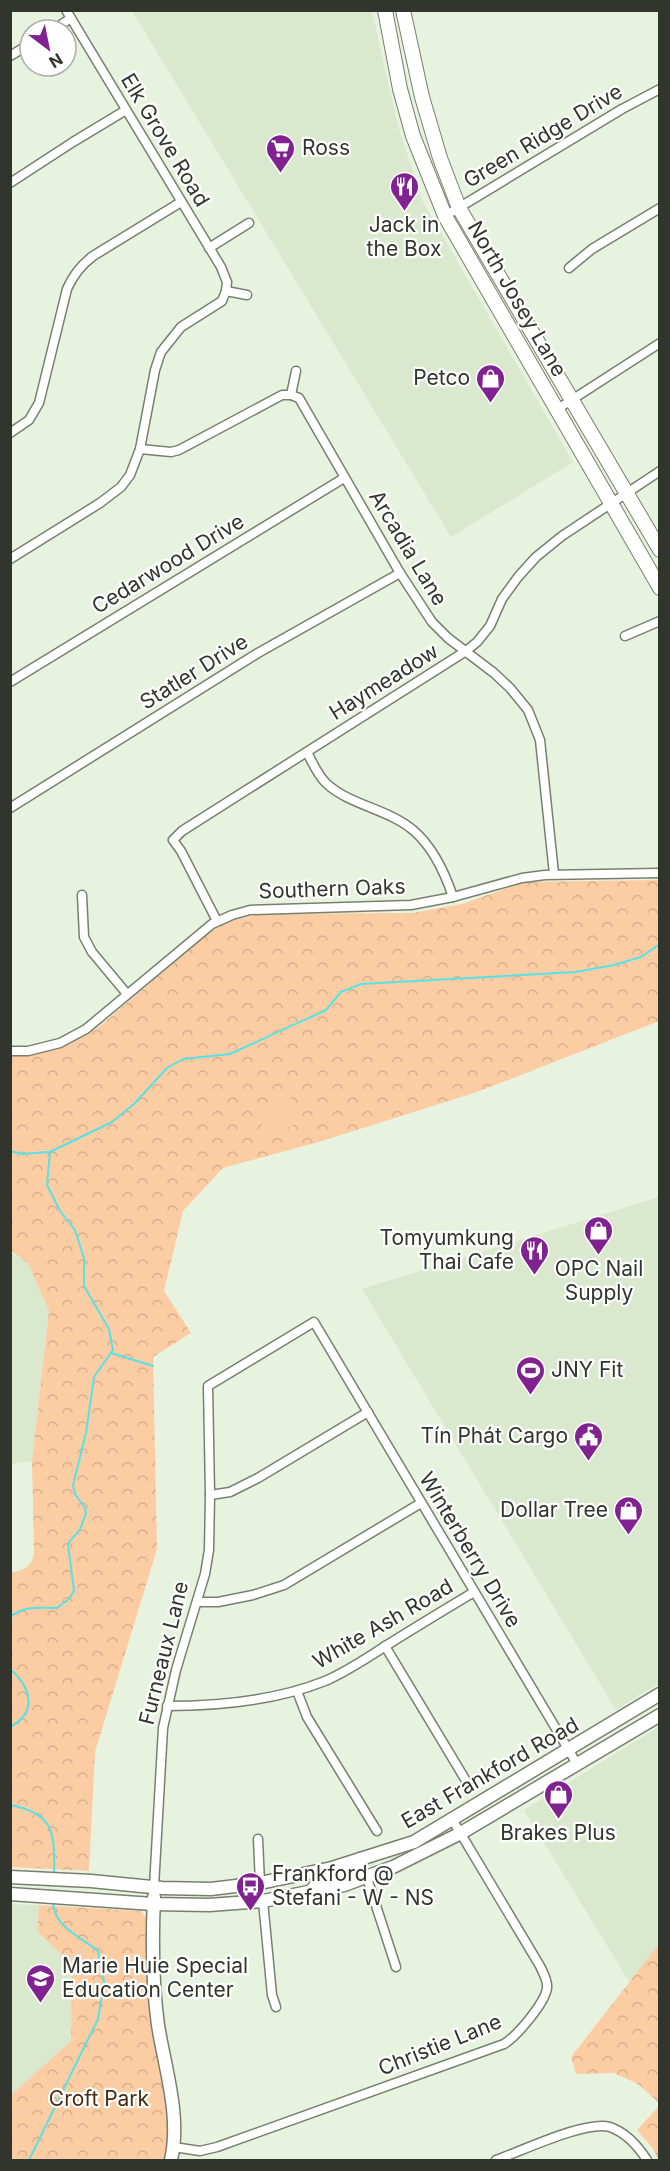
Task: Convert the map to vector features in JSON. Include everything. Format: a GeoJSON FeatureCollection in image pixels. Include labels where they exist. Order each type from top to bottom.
{"type":"FeatureCollection","features":[{"type":"Feature","properties":{"kind":"main road","name":"North Josey Lane"},"geometry":{"type":"LineString","coordinates":[[385,10],[400,89],[413,136],[445,216],[660,588]]}},
{"type":"Feature","properties":{"kind":"main road","name":"North Josey Lane"},"geometry":{"type":"LineString","coordinates":[[404,10],[422,98],[440,158],[459,208],[660,550]]}},
{"type":"Feature","properties":{"kind":"main road","name":"East Frankford Road"},"geometry":{"type":"LineString","coordinates":[[10,1877],[211,1889],[261,1883],[330,1868],[414,1842],[660,1694]]}},
{"type":"Feature","properties":{"kind":"main road","name":"East Frankford Road"},"geometry":{"type":"LineString","coordinates":[[10,1894],[153,1904],[209,1905],[263,1901],[308,1893],[367,1878],[461,1833],[660,1715]]}},
{"type":"Feature","properties":{"kind":"main road"},"geometry":{"type":"LineString","coordinates":[[308,1893],[318,1883],[351,1872],[360,1859]]}},
{"type":"Feature","properties":{"kind":"main road","name":"Furneaux Lane"},"geometry":{"type":"LineString","coordinates":[[154,1887],[152,1971],[158,2024],[172,2106],[174,2147],[171,2160]]}},
{"type":"Feature","properties":{"kind":"street","name":"Elk Grove Road"},"geometry":{"type":"LineString","coordinates":[[69,14],[225,275],[226,291]]}},
{"type":"Feature","properties":{"kind":"street","name":"Green Ridge Drive"},"geometry":{"type":"LineString","coordinates":[[445,216],[583,132],[660,89]]}},
{"type":"Feature","properties":{"kind":"street"},"geometry":{"type":"LineString","coordinates":[[10,183],[126,110]]}},
{"type":"Feature","properties":{"kind":"street"},"geometry":{"type":"LineString","coordinates":[[10,433],[29,420],[39,402],[67,289],[72,278],[93,256],[181,202]]}},
{"type":"Feature","properties":{"kind":"street"},"geometry":{"type":"LineString","coordinates":[[569,268],[592,249],[660,208]]}},
{"type":"Feature","properties":{"kind":"street"},"geometry":{"type":"LineString","coordinates":[[209,248],[249,224]]}},
{"type":"Feature","properties":{"kind":"street"},"geometry":{"type":"LineString","coordinates":[[10,559],[100,503],[121,487],[134,468],[140,448],[155,370],[161,352],[181,327],[222,301],[226,291],[247,295]]}},
{"type":"Feature","properties":{"kind":"street"},"geometry":{"type":"LineString","coordinates":[[556,410],[660,343]]}},
{"type":"Feature","properties":{"kind":"street"},"geometry":{"type":"LineString","coordinates":[[140,448],[171,452],[179,450],[274,399],[291,394],[296,371]]}},
{"type":"Feature","properties":{"kind":"street","name":"Arcadia Lane"},"geometry":{"type":"LineString","coordinates":[[291,394],[299,398],[400,573],[432,622],[510,688],[528,710],[537,731],[544,767],[554,874]]}},
{"type":"Feature","properties":{"kind":"street","name":"Haymeadow"},"geometry":{"type":"LineString","coordinates":[[217,921],[173,840],[182,831],[466,651],[490,627],[502,600],[536,557],[562,536],[660,471]]}},
{"type":"Feature","properties":{"kind":"street","name":"Cedarwood Drive"},"geometry":{"type":"LineString","coordinates":[[10,682],[344,478]]}},
{"type":"Feature","properties":{"kind":"street","name":"Statler Drive"},"geometry":{"type":"LineString","coordinates":[[10,808],[258,652],[400,573]]}},
{"type":"Feature","properties":{"kind":"street"},"geometry":{"type":"LineString","coordinates":[[625,636],[660,621]]}},
{"type":"Feature","properties":{"kind":"street"},"geometry":{"type":"LineString","coordinates":[[307,752],[326,784],[414,830],[446,875],[453,897]]}},
{"type":"Feature","properties":{"kind":"street","name":"Southern Oaks"},"geometry":{"type":"LineString","coordinates":[[10,1051],[28,1051],[60,1043],[86,1029],[217,921],[232,915],[260,908],[411,905],[453,897],[522,878],[554,874],[660,873]]}},
{"type":"Feature","properties":{"kind":"street"},"geometry":{"type":"LineString","coordinates":[[82,895],[84,937],[92,952],[127,994]]}},
{"type":"Feature","properties":{"kind":"street","name":"Winterberry Drive"},"geometry":{"type":"LineString","coordinates":[[315,1322],[577,1764]]}},
{"type":"Feature","properties":{"kind":"street","name":"Furneaux Lane"},"geometry":{"type":"LineString","coordinates":[[154,1887],[161,1753],[167,1706],[198,1602],[208,1550],[210,1495],[208,1386],[315,1322]]}},
{"type":"Feature","properties":{"kind":"street"},"geometry":{"type":"LineString","coordinates":[[210,1495],[230,1492],[258,1478],[368,1412]]}},
{"type":"Feature","properties":{"kind":"street"},"geometry":{"type":"LineString","coordinates":[[198,1602],[218,1602],[284,1586],[421,1503]]}},
{"type":"Feature","properties":{"kind":"street","name":"White Ash Road"},"geometry":{"type":"LineString","coordinates":[[167,1706],[257,1700],[297,1691],[335,1676],[474,1592]]}},
{"type":"Feature","properties":{"kind":"street"},"geometry":{"type":"LineString","coordinates":[[385,1646],[465,1779]]}},
{"type":"Feature","properties":{"kind":"street"},"geometry":{"type":"LineString","coordinates":[[297,1691],[307,1717],[377,1831]]}},
{"type":"Feature","properties":{"kind":"street","name":"Christie Lane"},"geometry":{"type":"LineString","coordinates":[[174,2147],[200,2151],[217,2147],[504,2044],[517,2035],[542,2000],[547,1990],[546,1980],[540,1966],[453,1819]]}},
{"type":"Feature","properties":{"kind":"street"},"geometry":{"type":"LineString","coordinates":[[258,1839],[261,1883]]}},
{"type":"Feature","properties":{"kind":"street"},"geometry":{"type":"LineString","coordinates":[[367,1878],[396,1967]]}},
{"type":"Feature","properties":{"kind":"street"},"geometry":{"type":"LineString","coordinates":[[263,1901],[276,2007]]}},
{"type":"Feature","properties":{"kind":"street"},"geometry":{"type":"LineString","coordinates":[[496,2160],[581,2128],[604,2126],[631,2139],[647,2160]]}},
{"type":"Feature","properties":{"kind":"shaded area"},"geometry":{"type":"Polygon","coordinates":[[[132,11],[372,11],[397,122],[422,200],[573,462],[451,537],[132,11]]]}},
{"type":"Feature","properties":{"kind":"shaded area"},"geometry":{"type":"Polygon","coordinates":[[[659,1197],[659,1683],[616,1710],[362,1289],[659,1197]]]}},
{"type":"Feature","properties":{"kind":"shaded area"},"geometry":{"type":"Polygon","coordinates":[[[10,1252],[28,1263],[49,1311],[32,1461],[11,1464],[10,1252]]]}},
{"type":"Feature","properties":{"kind":"shaded area"},"geometry":{"type":"Polygon","coordinates":[[[659,1727],[659,1944],[630,1983],[524,1810],[659,1727]]]}},
{"type":"Feature","properties":{"kind":"shaded area","name":"Marie Huie Special Education Center"},"geometry":{"type":"Polygon","coordinates":[[[11,1904],[39,1905],[37,1931],[72,1965],[71,2041],[11,2095],[11,1904]]]}},
{"type":"Feature","properties":{"kind":"green space"},"geometry":{"type":"Polygon","coordinates":[[[659,880],[659,1021],[477,1092],[322,1141],[223,1168],[183,1211],[164,1291],[191,1333],[153,1357],[157,1549],[95,1752],[89,1871],[11,1867],[11,1573],[26,1568],[34,1555],[32,1461],[49,1311],[28,1263],[11,1251],[11,1055],[36,1054],[69,1044],[99,1027],[206,935],[227,922],[259,914],[411,913],[462,904],[524,882],[659,880]]]}},
{"type":"Feature","properties":{"kind":"green space"},"geometry":{"type":"Polygon","coordinates":[[[290,1095],[301,1122],[266,1136],[255,1109],[290,1095]]]}},
{"type":"Feature","properties":{"kind":"green space","name":"Croft Park"},"geometry":{"type":"Polygon","coordinates":[[[39,1905],[141,1911],[147,1919],[146,1954],[169,2129],[165,2160],[11,2160],[11,2095],[71,2041],[72,1965],[37,1931],[39,1905]]]}},
{"type":"Feature","properties":{"kind":"green space"},"geometry":{"type":"Polygon","coordinates":[[[659,1944],[659,2103],[638,2084],[614,2073],[576,2074],[571,2057],[659,1944]]]}},
{"type":"Feature","properties":{"kind":"green space"},"geometry":{"type":"Polygon","coordinates":[[[659,2106],[660,2160],[658,2160],[654,2150],[637,2130],[659,2106]]]}},
{"type":"Feature","properties":{"kind":"waterway"},"geometry":{"type":"LineString","coordinates":[[10,1617],[27,1609],[57,1608],[69,1599],[74,1591],[68,1544],[80,1529],[86,1514],[85,1508],[75,1494],[73,1485],[86,1433],[94,1377],[113,1350],[109,1329],[84,1286],[84,1258],[75,1230],[60,1211],[47,1185],[50,1152],[112,1122],[134,1104],[167,1068],[183,1059],[230,1054],[326,1010],[341,992],[361,984],[576,972],[641,957],[660,944]]}},
{"type":"Feature","properties":{"kind":"waterway"},"geometry":{"type":"LineString","coordinates":[[10,1151],[22,1154],[49,1152]]}},
{"type":"Feature","properties":{"kind":"waterway"},"geometry":{"type":"LineString","coordinates":[[111,1353],[153,1366]]}},
{"type":"Feature","properties":{"kind":"waterway"},"geometry":{"type":"LineString","coordinates":[[10,1669],[23,1683],[28,1699],[25,1714],[10,1727]]}},
{"type":"Feature","properties":{"kind":"waterway"},"geometry":{"type":"LineString","coordinates":[[10,1805],[25,1809],[44,1820],[52,1837],[54,1875]]}},
{"type":"Feature","properties":{"kind":"waterway"},"geometry":{"type":"LineString","coordinates":[[29,2160],[98,2019],[104,1982],[98,1951],[62,1924],[54,1910],[53,1901]]}},
{"type":"Feature","properties":{"kind":"place","name":"Ross"},"geometry":{"type":"Point","coordinates":[281,174]}},
{"type":"Feature","properties":{"kind":"place","name":"Jack in the Box"},"geometry":{"type":"Point","coordinates":[404,212]}},
{"type":"Feature","properties":{"kind":"place","name":"Petco"},"geometry":{"type":"Point","coordinates":[491,404]}},
{"type":"Feature","properties":{"kind":"place","name":"OPC Nail Supply"},"geometry":{"type":"Point","coordinates":[599,1256]}},
{"type":"Feature","properties":{"kind":"place","name":"Tomyumkung Thai Cafe"},"geometry":{"type":"Point","coordinates":[535,1276]}},
{"type":"Feature","properties":{"kind":"place","name":"JNY Fit"},"geometry":{"type":"Point","coordinates":[530,1396]}},
{"type":"Feature","properties":{"kind":"place","name":"Tín Phát Cargo"},"geometry":{"type":"Point","coordinates":[589,1462]}},
{"type":"Feature","properties":{"kind":"place","name":"Dollar Tree"},"geometry":{"type":"Point","coordinates":[629,1536]}},
{"type":"Feature","properties":{"kind":"place","name":"Brakes Plus"},"geometry":{"type":"Point","coordinates":[558,1820]}},
{"type":"Feature","properties":{"kind":"place","name":"Frankford @ Stefani - W - NS"},"geometry":{"type":"Point","coordinates":[251,1912]}},
{"type":"Feature","properties":{"kind":"place","name":"Marie Huie Special Education Center"},"geometry":{"type":"Point","coordinates":[41,2004]}}]}
